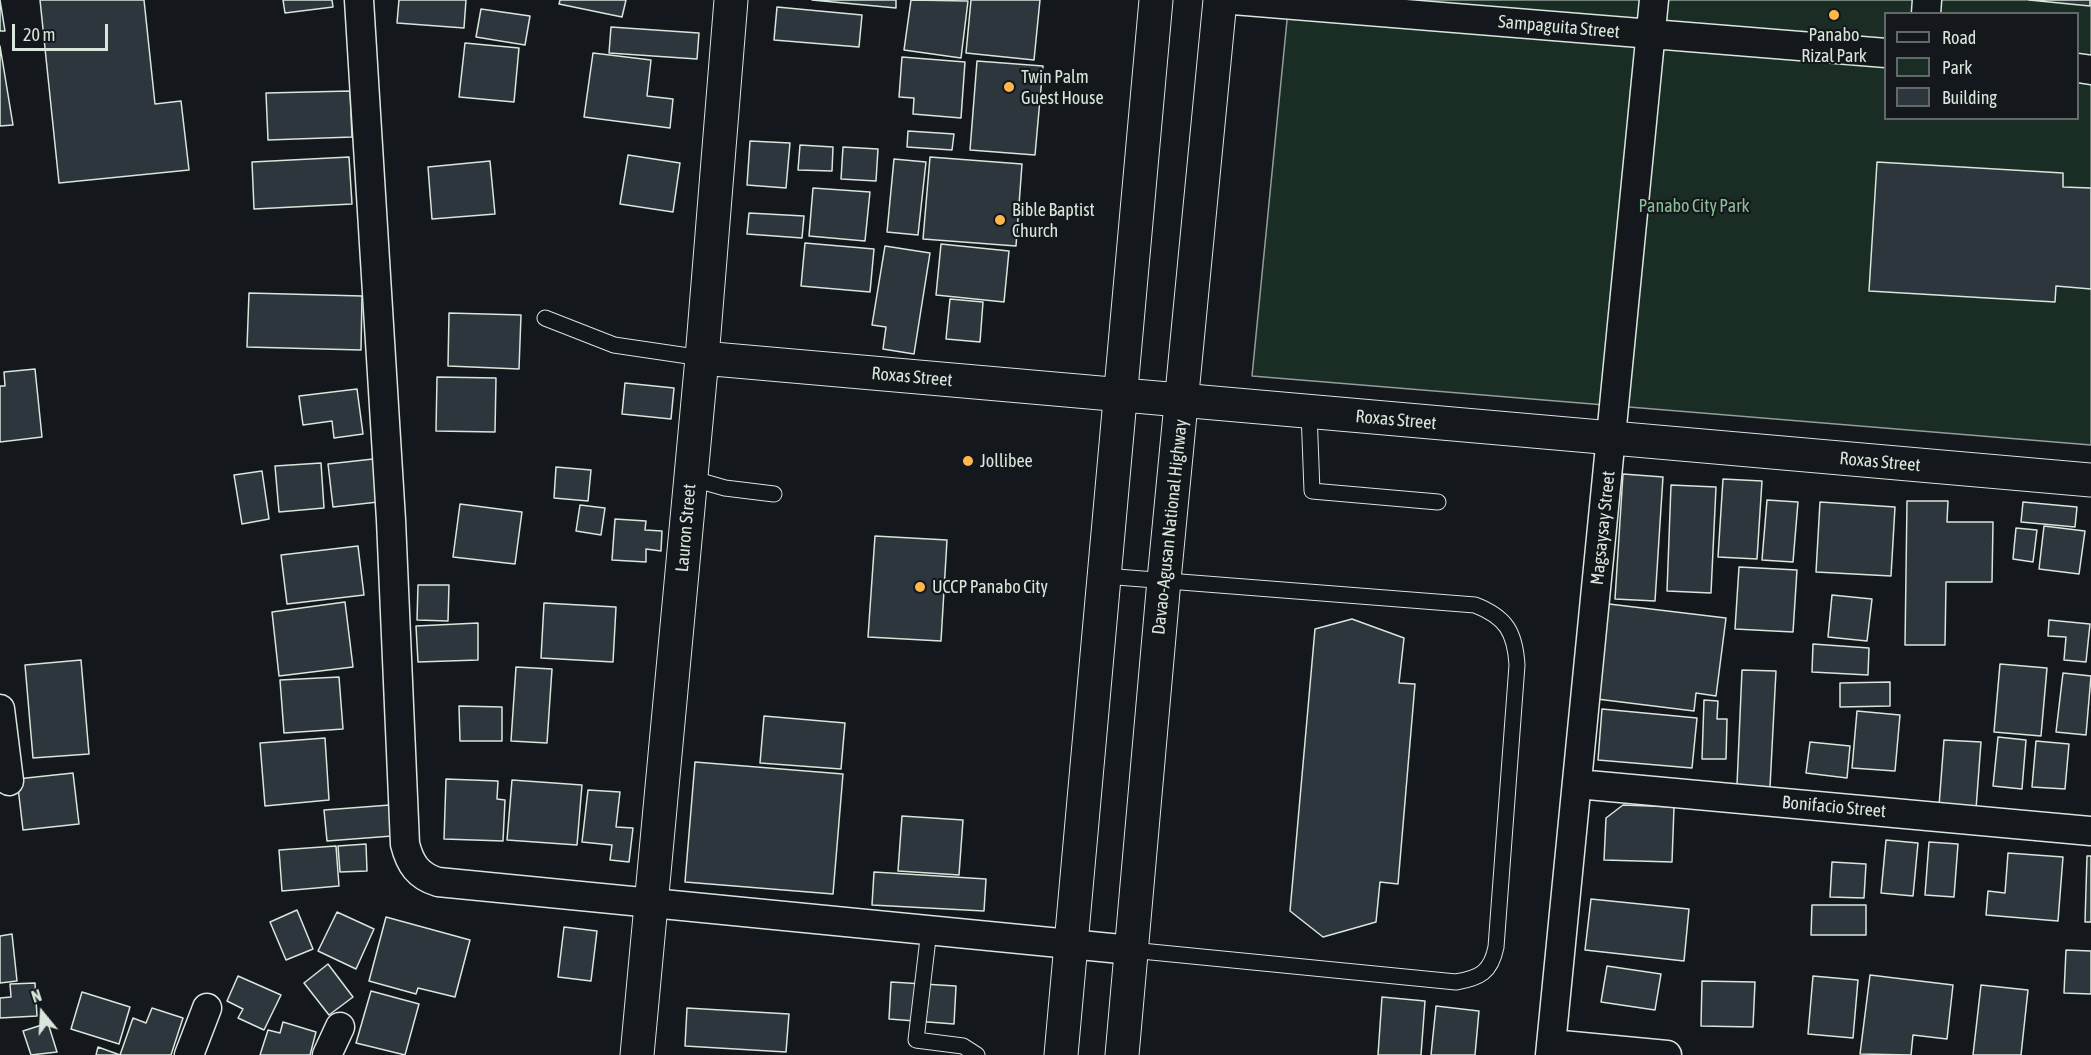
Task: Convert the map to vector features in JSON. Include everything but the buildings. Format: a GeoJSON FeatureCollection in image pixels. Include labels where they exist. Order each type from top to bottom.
{"type":"FeatureCollection","features":[{"type":"Feature","properties":{"kind":"main road","name":"Lauron Street"},"geometry":{"type":"LineString","coordinates":[[637,1055],[702,358],[731,0]]}},
{"type":"Feature","properties":{"kind":"main road"},"geometry":{"type":"LineString","coordinates":[[1061,1055],[1156,0]]}},
{"type":"Feature","properties":{"kind":"main road","name":"Davao-Agusan National Highway"},"geometry":{"type":"LineString","coordinates":[[1122,1055],[1164,580],[1220,0]]}},
{"type":"Feature","properties":{"kind":"main road","name":"Roxas Street"},"geometry":{"type":"LineString","coordinates":[[702,358],[2091,480]]}},
{"type":"Feature","properties":{"kind":"street"},"geometry":{"type":"LineString","coordinates":[[359,0],[378,274],[405,844],[408,857],[415,869],[426,879],[438,882],[1131,950]]}},
{"type":"Feature","properties":{"kind":"street","name":"Sampaguita Street"},"geometry":{"type":"LineString","coordinates":[[1233,0],[1884,53]]}},
{"type":"Feature","properties":{"kind":"street","name":"Magsaysay Street"},"geometry":{"type":"LineString","coordinates":[[1550,1050],[1612,438],[1653,0]]}},
{"type":"Feature","properties":{"kind":"street"},"geometry":{"type":"LineString","coordinates":[[0,709],[9,781]]}},
{"type":"Feature","properties":{"kind":"street","name":"Bonifacio Street"},"geometry":{"type":"LineString","coordinates":[[1577,783],[2091,831]]}},
{"type":"Feature","properties":{"kind":"street"},"geometry":{"type":"LineString","coordinates":[[189,1055],[207,1008]]}},
{"type":"Feature","properties":{"kind":"street"},"geometry":{"type":"LineString","coordinates":[[327,1055],[340,1026]]}},
{"type":"Feature","properties":{"kind":"street"},"geometry":{"type":"LineString","coordinates":[[1550,1050],[1667,1055]]}},
{"type":"Feature","properties":{"kind":"lane"},"geometry":{"type":"LineString","coordinates":[[545,318],[614,345],[702,358]]}},
{"type":"Feature","properties":{"kind":"lane"},"geometry":{"type":"LineString","coordinates":[[1309,412],[1312,491],[1438,502]]}},
{"type":"Feature","properties":{"kind":"lane"},"geometry":{"type":"LineString","coordinates":[[690,478],[725,488],[774,494]]}},
{"type":"Feature","properties":{"kind":"lane"},"geometry":{"type":"LineString","coordinates":[[1104,576],[1475,605],[1494,613],[1507,627],[1516,645],[1517,665],[1496,947],[1493,962],[1484,972],[1473,980],[1456,982],[1131,950]]}},
{"type":"Feature","properties":{"kind":"lane"},"geometry":{"type":"LineString","coordinates":[[929,930],[916,1040],[963,1046],[977,1055]]}},
{"type":"Feature","properties":{"kind":"green space","name":"Panabo City Park"},"geometry":{"type":"Polygon","coordinates":[[[1289,0],[2091,0],[2091,445],[1252,376],[1289,0]]]}},
{"type":"Feature","properties":{"kind":"place","name":"Panabo Rizal Park"},"geometry":{"type":"Point","coordinates":[1834,15]}},
{"type":"Feature","properties":{"kind":"place","name":"Twin Palm Guest House"},"geometry":{"type":"Point","coordinates":[1009,87]}},
{"type":"Feature","properties":{"kind":"place","name":"Bible Baptist Church"},"geometry":{"type":"Point","coordinates":[1000,220]}},
{"type":"Feature","properties":{"kind":"place","name":"Jollibee"},"geometry":{"type":"Point","coordinates":[968,461]}},
{"type":"Feature","properties":{"kind":"place","name":"UCCP Panabo City"},"geometry":{"type":"Point","coordinates":[920,587]}}]}
